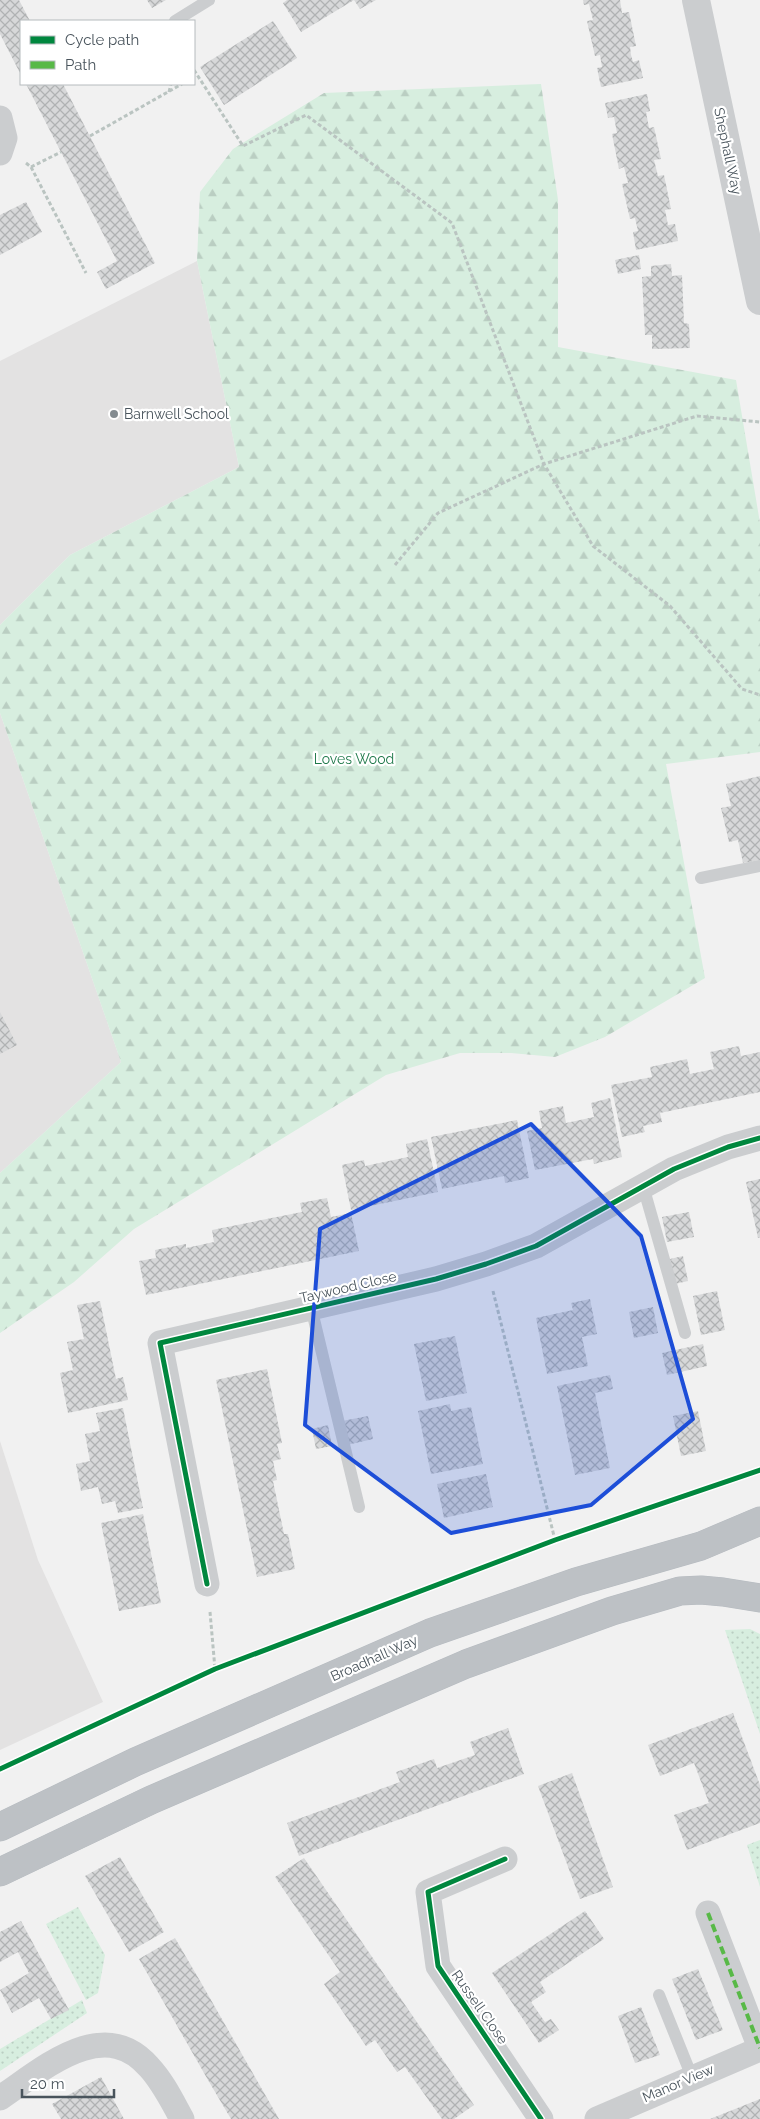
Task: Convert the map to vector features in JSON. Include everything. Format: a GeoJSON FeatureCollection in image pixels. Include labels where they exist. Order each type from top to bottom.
{"type":"FeatureCollection","features":[{"type":"Feature","properties":{"kind":"highway","name":"Broadhall Way"},"geometry":{"type":"LineString","coordinates":[[0,1827],[135,1762],[430,1633],[576,1582],[701,1546],[748,1527],[760,1520]]}},
{"type":"Feature","properties":{"kind":"highway"},"geometry":{"type":"LineString","coordinates":[[0,1872],[151,1800],[466,1664],[603,1614],[680,1591],[716,1591],[760,1598]]}},
{"type":"Feature","properties":{"kind":"street","name":"Shephall Way"},"geometry":{"type":"LineString","coordinates":[[696,0],[760,301]]}},
{"type":"Feature","properties":{"kind":"street"},"geometry":{"type":"LineString","coordinates":[[0,118],[5,138],[1,150]]}},
{"type":"Feature","properties":{"kind":"street","name":"Taywood Close"},"geometry":{"type":"LineString","coordinates":[[207,1584],[160,1343],[311,1306],[436,1279],[486,1264],[536,1246],[674,1169],[728,1147],[760,1138]]}},
{"type":"Feature","properties":{"kind":"street","name":"Russell Close"},"geometry":{"type":"LineString","coordinates":[[504,1858],[428,1892],[431,1920],[438,1966],[541,2119]]}},
{"type":"Feature","properties":{"kind":"street"},"geometry":{"type":"LineString","coordinates":[[708,1913],[760,2048]]}},
{"type":"Feature","properties":{"kind":"street"},"geometry":{"type":"LineString","coordinates":[[0,2098],[70,2053],[95,2044],[110,2045],[122,2048],[148,2065],[182,2119]]}},
{"type":"Feature","properties":{"kind":"street","name":"Manor View"},"geometry":{"type":"LineString","coordinates":[[597,2119],[624,2113],[692,2077],[760,2048]]}},
{"type":"Feature","properties":{"kind":"lane"},"geometry":{"type":"LineString","coordinates":[[177,20],[209,0]]}},
{"type":"Feature","properties":{"kind":"lane"},"geometry":{"type":"LineString","coordinates":[[701,878],[760,866]]}},
{"type":"Feature","properties":{"kind":"lane"},"geometry":{"type":"LineString","coordinates":[[643,1186],[685,1333]]}},
{"type":"Feature","properties":{"kind":"lane"},"geometry":{"type":"LineString","coordinates":[[311,1306],[359,1507]]}},
{"type":"Feature","properties":{"kind":"lane"},"geometry":{"type":"LineString","coordinates":[[659,1995],[692,2077]]}},
{"type":"Feature","properties":{"kind":"path"},"geometry":{"type":"LineString","coordinates":[[195,75],[242,146],[306,115],[452,223],[544,464],[592,546],[670,606],[742,688],[760,695]]}},
{"type":"Feature","properties":{"kind":"path"},"geometry":{"type":"LineString","coordinates":[[169,92],[170,85]]}},
{"type":"Feature","properties":{"kind":"path"},"geometry":{"type":"LineString","coordinates":[[90,136],[180,85]]}},
{"type":"Feature","properties":{"kind":"path"},"geometry":{"type":"LineString","coordinates":[[1,150],[31,167],[86,273]]}},
{"type":"Feature","properties":{"kind":"path"},"geometry":{"type":"LineString","coordinates":[[31,167],[61,152]]}},
{"type":"Feature","properties":{"kind":"path"},"geometry":{"type":"LineString","coordinates":[[395,565],[438,513],[544,464],[697,416],[760,422]]}},
{"type":"Feature","properties":{"kind":"path"},"geometry":{"type":"LineString","coordinates":[[486,1264],[555,1540]]}},
{"type":"Feature","properties":{"kind":"path"},"geometry":{"type":"LineString","coordinates":[[546,1544],[564,1537]]}},
{"type":"Feature","properties":{"kind":"path"},"geometry":{"type":"LineString","coordinates":[[207,1584],[215,1669]]}},
{"type":"Feature","properties":{"kind":"path"},"geometry":{"type":"LineString","coordinates":[[206,1673],[224,1666]]}},
{"type":"Feature","properties":{"kind":"highlighted area"},"geometry":{"type":"Polygon","coordinates":[[[531,1124],[641,1236],[693,1419],[591,1505],[451,1533],[305,1425],[320,1229],[531,1124]]]}},
{"type":"Feature","properties":{"kind":"shaded area","name":"Barnwell School"},"geometry":{"type":"Polygon","coordinates":[[[197,261],[239,467],[70,555],[0,625],[0,361],[197,261]]]}},
{"type":"Feature","properties":{"kind":"shaded area"},"geometry":{"type":"Polygon","coordinates":[[[0,713],[121,1062],[0,1173],[0,713]]]}},
{"type":"Feature","properties":{"kind":"shaded area"},"geometry":{"type":"Polygon","coordinates":[[[0,1441],[38,1560],[103,1702],[0,1750],[0,1441]]]}},
{"type":"Feature","properties":{"kind":"green space","name":"Loves Wood"},"geometry":{"type":"Polygon","coordinates":[[[541,84],[558,200],[558,347],[736,380],[760,523],[760,752],[666,764],[705,978],[605,1037],[555,1057],[511,1053],[460,1053],[386,1075],[134,1229],[74,1282],[0,1333],[0,1173],[121,1062],[0,713],[0,625],[70,555],[239,467],[197,261],[200,192],[233,149],[324,93],[541,84]]]}},
{"type":"Feature","properties":{"kind":"green space"},"geometry":{"type":"Polygon","coordinates":[[[750,1629],[760,1634],[760,1734],[725,1630],[750,1629]]]}},
{"type":"Feature","properties":{"kind":"green space"},"geometry":{"type":"Polygon","coordinates":[[[760,1840],[760,1887],[747,1845],[760,1840]]]}},
{"type":"Feature","properties":{"kind":"green space"},"geometry":{"type":"Polygon","coordinates":[[[78,1907],[105,1955],[98,1993],[86,2000],[46,1924],[78,1907]]]}},
{"type":"Feature","properties":{"kind":"green space"},"geometry":{"type":"Polygon","coordinates":[[[82,2000],[87,2013],[0,2071],[0,2049],[82,2000]]]}},
{"type":"Feature","properties":{"kind":"building"},"geometry":{"type":"Polygon","coordinates":[[[0,0],[19,0],[29,20],[20,20],[20,73],[0,34],[0,0]]]}},
{"type":"Feature","properties":{"kind":"building"},"geometry":{"type":"Polygon","coordinates":[[[147,0],[166,0],[152,8],[147,0]]]}},
{"type":"Feature","properties":{"kind":"building"},"geometry":{"type":"Polygon","coordinates":[[[287,0],[354,0],[301,32],[283,3],[287,0]]]}},
{"type":"Feature","properties":{"kind":"building"},"geometry":{"type":"Polygon","coordinates":[[[354,0],[376,0],[360,9],[354,0]]]}},
{"type":"Feature","properties":{"kind":"building"},"geometry":{"type":"Polygon","coordinates":[[[583,0],[620,0],[622,13],[629,12],[636,46],[630,47],[631,55],[633,62],[639,60],[643,78],[601,87],[597,68],[602,67],[600,55],[595,56],[587,21],[593,20],[589,4],[584,5],[583,0]]]}},
{"type":"Feature","properties":{"kind":"building"},"geometry":{"type":"Polygon","coordinates":[[[273,21],[297,58],[224,105],[200,67],[273,21]]]}},
{"type":"Feature","properties":{"kind":"building"},"geometry":{"type":"Polygon","coordinates":[[[27,85],[64,85],[155,263],[106,289],[97,272],[117,261],[27,85]]]}},
{"type":"Feature","properties":{"kind":"building"},"geometry":{"type":"Polygon","coordinates":[[[647,94],[650,111],[646,112],[649,128],[654,127],[661,159],[654,160],[658,176],[664,175],[671,209],[665,210],[668,225],[675,224],[678,241],[636,250],[633,232],[638,231],[635,218],[630,219],[622,184],[628,183],[624,167],[619,169],[612,134],[617,133],[614,117],[608,118],[605,103],[647,94]]]}},
{"type":"Feature","properties":{"kind":"building"},"geometry":{"type":"Polygon","coordinates":[[[26,202],[42,232],[0,255],[0,215],[26,202]]]}},
{"type":"Feature","properties":{"kind":"building"},"geometry":{"type":"Polygon","coordinates":[[[639,255],[641,269],[618,274],[615,260],[639,255]]]}},
{"type":"Feature","properties":{"kind":"building"},"geometry":{"type":"Polygon","coordinates":[[[671,264],[672,276],[682,275],[684,323],[689,324],[690,348],[652,349],[652,335],[645,335],[642,277],[651,276],[651,266],[671,264]]]}},
{"type":"Feature","properties":{"kind":"building"},"geometry":{"type":"Polygon","coordinates":[[[760,776],[760,860],[743,863],[738,840],[729,842],[721,808],[731,806],[726,784],[760,776]]]}},
{"type":"Feature","properties":{"kind":"building"},"geometry":{"type":"Polygon","coordinates":[[[0,1012],[17,1045],[0,1054],[0,1012]]]}},
{"type":"Feature","properties":{"kind":"building"},"geometry":{"type":"Polygon","coordinates":[[[739,1046],[741,1056],[760,1052],[760,1092],[660,1113],[662,1122],[643,1126],[645,1132],[622,1137],[611,1085],[652,1077],[650,1067],[687,1059],[690,1074],[714,1069],[710,1052],[739,1046]]]}},
{"type":"Feature","properties":{"kind":"building"},"geometry":{"type":"Polygon","coordinates":[[[610,1098],[622,1157],[594,1164],[593,1159],[535,1170],[527,1131],[542,1128],[539,1111],[563,1106],[566,1123],[594,1117],[591,1103],[610,1098]]]}},
{"type":"Feature","properties":{"kind":"building"},"geometry":{"type":"Polygon","coordinates":[[[517,1120],[529,1178],[505,1183],[504,1176],[442,1189],[431,1137],[517,1120]]]}},
{"type":"Feature","properties":{"kind":"building"},"geometry":{"type":"Polygon","coordinates":[[[427,1139],[438,1192],[351,1210],[342,1165],[364,1160],[365,1166],[408,1157],[406,1144],[427,1139]]]}},
{"type":"Feature","properties":{"kind":"building"},"geometry":{"type":"Polygon","coordinates":[[[760,1179],[760,1238],[758,1238],[746,1182],[760,1179]]]}},
{"type":"Feature","properties":{"kind":"building"},"geometry":{"type":"Polygon","coordinates":[[[327,1198],[331,1217],[351,1213],[359,1251],[146,1295],[139,1261],[156,1258],[155,1250],[186,1244],[186,1248],[214,1242],[212,1230],[302,1212],[300,1203],[327,1198]]]}},
{"type":"Feature","properties":{"kind":"building"},"geometry":{"type":"Polygon","coordinates":[[[689,1212],[694,1237],[667,1242],[662,1217],[689,1212]]]}},
{"type":"Feature","properties":{"kind":"building"},"geometry":{"type":"Polygon","coordinates":[[[683,1256],[688,1281],[675,1284],[670,1259],[683,1256]]]}},
{"type":"Feature","properties":{"kind":"building"},"geometry":{"type":"Polygon","coordinates":[[[717,1291],[725,1330],[701,1335],[693,1296],[717,1291]]]}},
{"type":"Feature","properties":{"kind":"building"},"geometry":{"type":"Polygon","coordinates":[[[590,1299],[597,1334],[582,1337],[588,1366],[547,1374],[536,1318],[573,1310],[571,1303],[590,1299]]]}},
{"type":"Feature","properties":{"kind":"building"},"geometry":{"type":"Polygon","coordinates":[[[100,1301],[116,1379],[123,1377],[128,1400],[68,1413],[60,1373],[73,1370],[67,1342],[84,1339],[77,1305],[100,1301]]]}},
{"type":"Feature","properties":{"kind":"building"},"geometry":{"type":"Polygon","coordinates":[[[653,1307],[658,1333],[634,1338],[629,1312],[653,1307]]]}},
{"type":"Feature","properties":{"kind":"building"},"geometry":{"type":"Polygon","coordinates":[[[455,1336],[467,1393],[426,1401],[414,1344],[455,1336]]]}},
{"type":"Feature","properties":{"kind":"building"},"geometry":{"type":"Polygon","coordinates":[[[703,1344],[707,1366],[667,1375],[662,1353],[703,1344]]]}},
{"type":"Feature","properties":{"kind":"building"},"geometry":{"type":"Polygon","coordinates":[[[267,1369],[282,1443],[277,1444],[281,1459],[273,1461],[277,1480],[273,1481],[284,1534],[288,1534],[295,1569],[257,1577],[216,1380],[267,1369]]]}},
{"type":"Feature","properties":{"kind":"building"},"geometry":{"type":"Polygon","coordinates":[[[610,1375],[613,1389],[595,1393],[610,1468],[575,1475],[557,1386],[610,1375]]]}},
{"type":"Feature","properties":{"kind":"building"},"geometry":{"type":"Polygon","coordinates":[[[450,1404],[451,1411],[471,1407],[483,1464],[431,1474],[418,1411],[450,1404]]]}},
{"type":"Feature","properties":{"kind":"building"},"geometry":{"type":"Polygon","coordinates":[[[123,1408],[143,1508],[118,1513],[115,1501],[102,1504],[98,1487],[81,1491],[76,1464],[90,1461],[85,1434],[100,1431],[96,1413],[123,1408]]]}},
{"type":"Feature","properties":{"kind":"building"},"geometry":{"type":"Polygon","coordinates":[[[698,1411],[706,1451],[681,1456],[673,1416],[698,1411]]]}},
{"type":"Feature","properties":{"kind":"building"},"geometry":{"type":"Polygon","coordinates":[[[368,1416],[373,1439],[347,1445],[342,1421],[368,1416]]]}},
{"type":"Feature","properties":{"kind":"building"},"geometry":{"type":"Polygon","coordinates":[[[328,1425],[332,1446],[316,1449],[312,1429],[328,1425]]]}},
{"type":"Feature","properties":{"kind":"building"},"geometry":{"type":"Polygon","coordinates":[[[486,1474],[493,1507],[444,1518],[437,1484],[486,1474]]]}},
{"type":"Feature","properties":{"kind":"building"},"geometry":{"type":"Polygon","coordinates":[[[143,1514],[161,1603],[119,1611],[101,1523],[143,1514]]]}},
{"type":"Feature","properties":{"kind":"building"},"geometry":{"type":"Polygon","coordinates":[[[733,1713],[760,1785],[760,1823],[687,1850],[674,1815],[709,1803],[694,1763],[660,1776],[648,1745],[733,1713]]]}},
{"type":"Feature","properties":{"kind":"building"},"geometry":{"type":"Polygon","coordinates":[[[508,1728],[524,1774],[299,1856],[287,1823],[400,1782],[396,1772],[434,1759],[437,1768],[475,1755],[470,1742],[508,1728]]]}},
{"type":"Feature","properties":{"kind":"building"},"geometry":{"type":"Polygon","coordinates":[[[572,1773],[613,1887],[580,1899],[538,1786],[572,1773]]]}},
{"type":"Feature","properties":{"kind":"building"},"geometry":{"type":"Polygon","coordinates":[[[120,1857],[164,1932],[129,1952],[85,1876],[120,1857]]]}},
{"type":"Feature","properties":{"kind":"building"},"geometry":{"type":"Polygon","coordinates":[[[304,1858],[474,2105],[454,2119],[442,2119],[405,2067],[397,2072],[375,2040],[366,2046],[324,1984],[340,1972],[275,1877],[304,1858]]]}},
{"type":"Feature","properties":{"kind":"building"},"geometry":{"type":"Polygon","coordinates":[[[585,1911],[604,1939],[540,1982],[546,1992],[531,2002],[545,2022],[551,2019],[559,2030],[539,2043],[492,1973],[585,1911]]]}},
{"type":"Feature","properties":{"kind":"building"},"geometry":{"type":"Polygon","coordinates":[[[21,1921],[69,2010],[51,2019],[39,1998],[12,2013],[0,1990],[29,1973],[18,1952],[0,1962],[0,1932],[21,1921]]]}},
{"type":"Feature","properties":{"kind":"building"},"geometry":{"type":"Polygon","coordinates":[[[175,1938],[279,2119],[231,2119],[208,2080],[139,1959],[175,1938]]]}},
{"type":"Feature","properties":{"kind":"building"},"geometry":{"type":"Polygon","coordinates":[[[698,1969],[723,2030],[696,2040],[672,1979],[698,1969]]]}},
{"type":"Feature","properties":{"kind":"building"},"geometry":{"type":"Polygon","coordinates":[[[641,2007],[660,2055],[635,2063],[618,2016],[641,2007]]]}},
{"type":"Feature","properties":{"kind":"building"},"geometry":{"type":"Polygon","coordinates":[[[101,2077],[124,2119],[61,2119],[52,2104],[101,2077]]]}},
{"type":"Feature","properties":{"kind":"building"},"geometry":{"type":"Polygon","coordinates":[[[760,2099],[760,2119],[710,2119],[760,2099]]]}},
{"type":"Feature","properties":{"kind":"marked path"},"geometry":{"type":"LineString","coordinates":[[708,1913],[760,2048]]}},
{"type":"Feature","properties":{"kind":"cycle path"},"geometry":{"type":"LineString","coordinates":[[207,1584],[160,1343],[436,1279],[486,1264],[536,1246],[674,1169],[728,1147],[760,1138]]}},
{"type":"Feature","properties":{"kind":"cycle path"},"geometry":{"type":"LineString","coordinates":[[0,1769],[215,1669],[555,1540],[760,1470]]}},
{"type":"Feature","properties":{"kind":"cycle path"},"geometry":{"type":"LineString","coordinates":[[505,1859],[428,1892],[438,1966],[541,2119]]}},
{"type":"Feature","properties":{"kind":"place","name":"Barnwell School"},"geometry":{"type":"Point","coordinates":[114,414]}}]}
